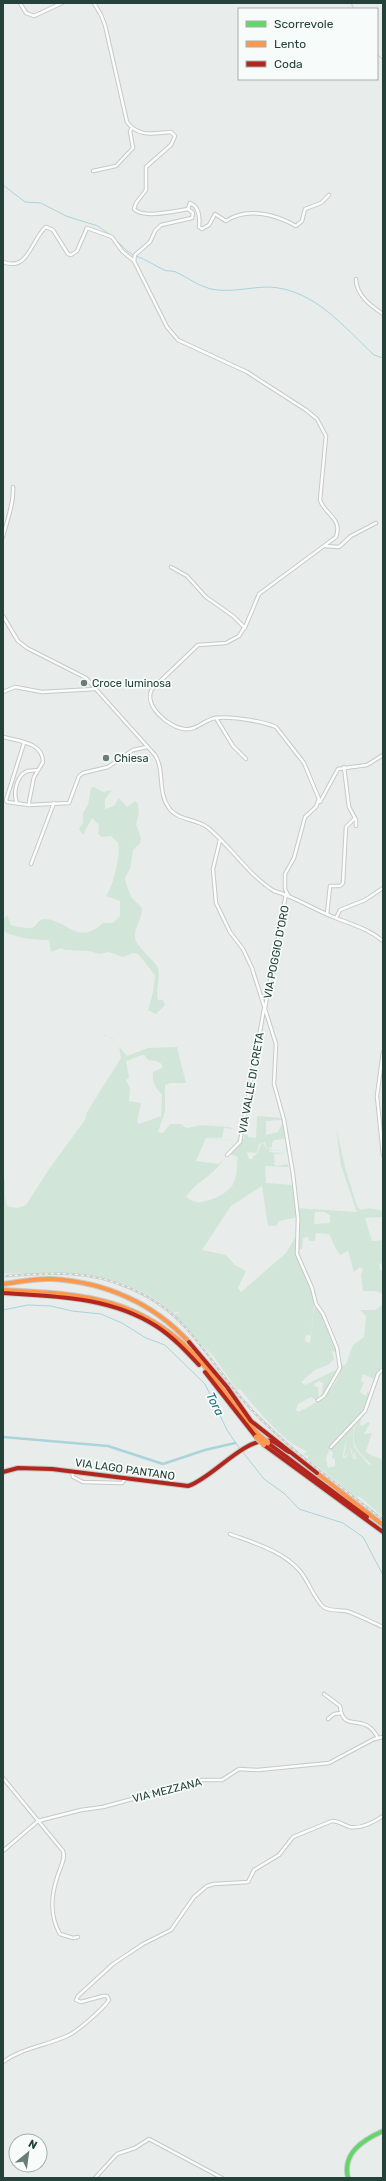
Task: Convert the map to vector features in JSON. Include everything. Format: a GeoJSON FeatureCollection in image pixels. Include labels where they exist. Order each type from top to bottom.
{"type":"FeatureCollection","features":[{"type":"Feature","properties":{"kind":"main road"},"geometry":{"type":"LineString","coordinates":[[3,1284],[60,1279],[107,1288],[136,1301],[167,1320],[179,1331],[227,1387],[251,1421],[383,1525]]}},
{"type":"Feature","properties":{"kind":"main road"},"geometry":{"type":"LineString","coordinates":[[3,1290],[67,1293],[93,1296],[116,1302],[142,1314],[173,1334],[194,1354],[258,1437]]}},
{"type":"Feature","properties":{"kind":"main road"},"geometry":{"type":"LineString","coordinates":[[3,1293],[90,1299],[114,1305],[133,1313],[173,1338],[193,1358],[258,1437],[383,1533]]}},
{"type":"Feature","properties":{"kind":"main road","name":"VIA LAGO PANTANO"},"geometry":{"type":"LineString","coordinates":[[3,1472],[27,1468],[72,1471],[182,1486],[192,1486],[203,1480],[246,1447],[258,1442],[271,1441],[291,1452]]}},
{"type":"Feature","properties":{"kind":"main road"},"geometry":{"type":"LineString","coordinates":[[266,1444],[383,1528]]}},
{"type":"Feature","properties":{"kind":"main road"},"geometry":{"type":"LineString","coordinates":[[348,2178],[345,2165],[349,2156],[356,2148],[383,2131]]}},
{"type":"Feature","properties":{"kind":"street"},"geometry":{"type":"LineString","coordinates":[[20,3],[26,13],[34,16],[62,3]]}},
{"type":"Feature","properties":{"kind":"street"},"geometry":{"type":"LineString","coordinates":[[94,3],[101,14],[105,25],[126,120],[132,128],[146,134],[171,132],[175,136],[171,144],[146,169],[146,190],[136,203],[135,210],[140,213],[164,213],[188,209],[194,213],[189,219],[161,225],[147,245],[134,255],[134,261]]}},
{"type":"Feature","properties":{"kind":"street"},"geometry":{"type":"LineString","coordinates":[[93,171],[118,165],[133,148],[130,131],[132,128]]}},
{"type":"Feature","properties":{"kind":"street"},"geometry":{"type":"LineString","coordinates":[[188,209],[190,203],[197,209],[201,221],[199,227],[202,229],[209,225],[215,214],[226,221],[233,216],[247,212],[278,218],[296,226],[302,221],[305,209],[321,203],[329,195]]}},
{"type":"Feature","properties":{"kind":"street"},"geometry":{"type":"LineString","coordinates":[[3,262],[14,264],[22,261],[28,255],[35,239],[48,227],[53,230],[68,254],[71,255],[77,250],[85,231],[89,228],[112,237],[126,255],[134,261],[167,327],[178,340],[247,372],[306,410],[320,424],[326,439],[320,500],[324,509],[336,519],[338,532],[336,538],[259,594],[245,628],[234,640],[198,645],[150,692],[149,699],[152,707],[178,728],[191,729],[216,718],[226,717],[272,725],[278,728],[304,763],[318,793],[319,804]]}},
{"type":"Feature","properties":{"kind":"street"},"geometry":{"type":"LineString","coordinates":[[356,279],[356,285],[366,301],[383,314]]}},
{"type":"Feature","properties":{"kind":"street"},"geometry":{"type":"LineString","coordinates":[[3,537],[7,517],[14,500],[13,487]]}},
{"type":"Feature","properties":{"kind":"street"},"geometry":{"type":"LineString","coordinates":[[325,546],[339,547],[350,536],[376,522]]}},
{"type":"Feature","properties":{"kind":"street"},"geometry":{"type":"LineString","coordinates":[[171,567],[187,576],[206,597],[233,616],[245,628]]}},
{"type":"Feature","properties":{"kind":"street"},"geometry":{"type":"LineString","coordinates":[[3,616],[18,641],[26,648],[86,678],[159,760],[162,786],[168,808],[175,814],[206,827],[268,887],[286,894]]}},
{"type":"Feature","properties":{"kind":"street"},"geometry":{"type":"LineString","coordinates":[[3,692],[18,687],[42,692],[95,689]]}},
{"type":"Feature","properties":{"kind":"street"},"geometry":{"type":"LineString","coordinates":[[216,718],[233,746],[246,759]]}},
{"type":"Feature","properties":{"kind":"street"},"geometry":{"type":"LineString","coordinates":[[3,737],[34,745],[40,750],[43,762],[34,777],[29,804]]}},
{"type":"Feature","properties":{"kind":"street"},"geometry":{"type":"LineString","coordinates":[[24,743],[6,800],[7,802],[38,806],[54,803],[69,803],[79,776],[83,773],[108,767],[133,750],[147,748]]}},
{"type":"Feature","properties":{"kind":"street"},"geometry":{"type":"LineString","coordinates":[[356,826],[355,818],[349,807],[344,767],[367,765],[383,755]]}},
{"type":"Feature","properties":{"kind":"street","name":"VIA POGGIO D'ORO"},"geometry":{"type":"LineString","coordinates":[[265,1008],[286,894],[285,874],[294,858],[305,817],[319,804],[337,771],[344,767]]}},
{"type":"Feature","properties":{"kind":"street"},"geometry":{"type":"LineString","coordinates":[[17,803],[15,796],[16,787],[22,774],[27,771],[38,770]]}},
{"type":"Feature","properties":{"kind":"street"},"geometry":{"type":"LineString","coordinates":[[31,864],[54,803]]}},
{"type":"Feature","properties":{"kind":"street"},"geometry":{"type":"LineString","coordinates":[[327,914],[330,886],[340,886],[342,883],[346,827],[355,818]]}},
{"type":"Feature","properties":{"kind":"street","name":"VIA VALLE DI CRETA"},"geometry":{"type":"LineString","coordinates":[[220,840],[213,869],[216,903],[230,932],[247,957],[276,1044],[274,1084],[284,1120],[295,1189],[298,1218],[297,1254],[312,1288],[316,1304],[324,1314],[335,1339],[340,1362],[340,1368],[337,1375],[324,1396],[318,1400]]}},
{"type":"Feature","properties":{"kind":"street"},"geometry":{"type":"LineString","coordinates":[[336,918],[340,910],[365,900],[383,888]]}},
{"type":"Feature","properties":{"kind":"street","name":"VIA POGGIO D'ORO"},"geometry":{"type":"LineString","coordinates":[[286,894],[336,918],[355,924],[383,941]]}},
{"type":"Feature","properties":{"kind":"street","name":"VIA VALLE DI CRETA"},"geometry":{"type":"LineString","coordinates":[[228,1155],[240,1142],[265,1008]]}},
{"type":"Feature","properties":{"kind":"street"},"geometry":{"type":"LineString","coordinates":[[383,1052],[377,1096],[383,1155]]}},
{"type":"Feature","properties":{"kind":"street"},"geometry":{"type":"LineString","coordinates":[[331,1447],[364,1411],[378,1374],[383,1369]]}},
{"type":"Feature","properties":{"kind":"street"},"geometry":{"type":"LineString","coordinates":[[72,1471],[73,1477],[83,1482],[122,1483],[126,1478]]}},
{"type":"Feature","properties":{"kind":"street"},"geometry":{"type":"LineString","coordinates":[[230,1534],[261,1545],[284,1558],[299,1569],[312,1588],[319,1602],[326,1608],[347,1612],[383,1627]]}},
{"type":"Feature","properties":{"kind":"street"},"geometry":{"type":"LineString","coordinates":[[324,1694],[340,1706],[341,1713],[346,1721],[368,1725],[378,1738]]}},
{"type":"Feature","properties":{"kind":"street"},"geometry":{"type":"LineString","coordinates":[[328,1718],[334,1714],[341,1713]]}},
{"type":"Feature","properties":{"kind":"street","name":"VIA MEZZANA"},"geometry":{"type":"LineString","coordinates":[[3,1851],[38,1822],[202,1780],[222,1780],[240,1769],[258,1770],[329,1763],[378,1738],[383,1737]]}},
{"type":"Feature","properties":{"kind":"street"},"geometry":{"type":"LineString","coordinates":[[3,1778],[60,1847],[64,1855],[53,1898],[52,1909],[58,1931],[64,1936],[73,1938],[78,1937]]}},
{"type":"Feature","properties":{"kind":"street"},"geometry":{"type":"LineString","coordinates":[[3,2062],[17,2053],[65,2037],[73,2032],[109,2000],[107,1996],[103,1996],[81,2002],[76,2000],[78,1996],[113,1964],[143,1944],[171,1930],[194,1897],[207,1886],[214,1884],[248,1882],[251,1880],[254,1870],[279,1855],[294,1837],[332,1820],[338,1821],[350,1827],[376,1820],[383,1816]]}},
{"type":"Feature","properties":{"kind":"street"},"geometry":{"type":"LineString","coordinates":[[95,2178],[117,2154],[135,2148],[149,2139],[222,2178]]}},
{"type":"Feature","properties":{"kind":"green space"},"geometry":{"type":"Polygon","coordinates":[[[94,787],[103,792],[112,790],[105,799],[105,809],[114,806],[119,798],[127,807],[135,801],[138,804],[139,814],[136,824],[141,838],[140,843],[133,850],[130,869],[125,878],[131,897],[142,908],[135,934],[136,941],[157,966],[159,974],[157,996],[158,1000],[163,1000],[165,1005],[156,1014],[148,1010],[153,992],[155,975],[138,954],[133,953],[123,957],[109,952],[99,954],[89,951],[65,950],[61,948],[51,952],[49,940],[25,938],[3,931],[3,920],[7,915],[11,925],[32,928],[40,920],[44,919],[52,920],[79,932],[94,930],[103,923],[113,923],[120,916],[120,901],[106,896],[109,892],[116,870],[119,848],[118,843],[111,836],[102,837],[98,834],[99,825],[92,818],[83,835],[79,829],[83,823],[83,813],[88,805],[91,788],[94,787]]]}},
{"type":"Feature","properties":{"kind":"green space"},"geometry":{"type":"Polygon","coordinates":[[[119,1047],[127,1056],[148,1048],[177,1047],[186,1083],[171,1083],[165,1085],[165,1112],[158,1132],[163,1133],[170,1124],[181,1124],[187,1128],[201,1125],[230,1127],[233,1129],[224,1128],[222,1138],[205,1137],[240,1142],[206,1138],[196,1161],[219,1164],[225,1157],[213,1172],[189,1192],[186,1197],[193,1201],[199,1202],[209,1200],[219,1196],[231,1187],[236,1177],[238,1157],[229,1154],[241,1143],[242,1137],[244,1139],[244,1134],[248,1135],[248,1137],[256,1138],[257,1116],[283,1118],[283,1120],[266,1121],[266,1135],[278,1132],[283,1122],[285,1139],[274,1140],[272,1147],[267,1149],[284,1151],[268,1150],[272,1152],[286,1153],[274,1154],[275,1162],[273,1163],[276,1166],[287,1164],[289,1167],[265,1166],[266,1183],[294,1185],[298,1217],[279,1221],[276,1226],[268,1226],[262,1186],[231,1206],[202,1250],[226,1255],[235,1265],[246,1271],[238,1288],[241,1292],[286,1253],[296,1236],[296,1250],[315,1302],[313,1316],[316,1305],[324,1314],[337,1348],[336,1352],[332,1351],[334,1359],[328,1365],[315,1370],[301,1382],[305,1385],[338,1369],[335,1380],[321,1398],[323,1383],[319,1381],[314,1384],[315,1387],[318,1387],[319,1399],[315,1400],[311,1397],[298,1404],[296,1410],[298,1412],[320,1400],[336,1382],[341,1366],[346,1364],[353,1345],[364,1337],[366,1316],[360,1310],[375,1310],[382,1305],[383,1299],[383,1368],[376,1380],[363,1374],[361,1381],[364,1382],[360,1392],[366,1396],[368,1391],[370,1397],[361,1413],[330,1448],[326,1458],[328,1468],[335,1466],[335,1459],[332,1458],[333,1452],[330,1451],[331,1448],[359,1419],[348,1439],[354,1429],[353,1442],[355,1448],[367,1463],[372,1465],[360,1453],[354,1442],[357,1423],[362,1414],[360,1425],[362,1426],[368,1422],[370,1423],[364,1434],[372,1433],[366,1451],[369,1454],[383,1460],[383,1517],[360,1497],[355,1496],[307,1458],[309,1456],[303,1455],[307,1451],[289,1441],[254,1406],[240,1389],[237,1390],[214,1357],[174,1315],[178,1313],[182,1316],[178,1312],[173,1313],[158,1301],[141,1291],[104,1279],[66,1274],[27,1275],[3,1273],[3,1179],[5,1181],[7,1206],[17,1208],[26,1205],[49,1169],[85,1120],[87,1112],[121,1058],[119,1047]],[[144,1055],[126,1061],[129,1078],[126,1080],[130,1088],[129,1101],[141,1103],[137,1122],[139,1124],[161,1116],[162,1094],[156,1087],[153,1072],[162,1068],[162,1064],[156,1061],[148,1060],[144,1055]],[[265,1142],[259,1144],[257,1153],[247,1152],[249,1159],[253,1159],[253,1156],[258,1153],[260,1145],[264,1143],[267,1149],[265,1142]],[[312,1330],[310,1336],[306,1335],[305,1341],[310,1343],[312,1330]],[[347,1441],[343,1451],[344,1458],[346,1458],[349,1450],[345,1457],[347,1441]],[[351,1447],[353,1459],[355,1459],[353,1457],[351,1447]]]}},
{"type":"Feature","properties":{"kind":"green space"},"geometry":{"type":"Polygon","coordinates":[[[336,1127],[345,1167],[357,1206],[360,1210],[370,1208],[383,1211],[383,1217],[365,1218],[372,1241],[383,1240],[383,1263],[379,1264],[380,1270],[383,1271],[383,1294],[375,1291],[363,1291],[361,1275],[363,1269],[360,1267],[354,1272],[348,1251],[340,1255],[329,1234],[316,1233],[315,1241],[309,1241],[308,1237],[303,1238],[302,1249],[297,1250],[297,1208],[357,1212],[341,1166],[336,1127]],[[315,1212],[314,1224],[330,1223],[330,1215],[324,1212],[315,1212]]]}},
{"type":"Feature","properties":{"kind":"waterway"},"geometry":{"type":"LineString","coordinates":[[351,3],[354,8]]}},
{"type":"Feature","properties":{"kind":"waterway"},"geometry":{"type":"LineString","coordinates":[[378,55],[383,60]]}},
{"type":"Feature","properties":{"kind":"waterway"},"geometry":{"type":"LineString","coordinates":[[3,185],[25,202],[41,203],[66,216],[98,226],[112,236]]}},
{"type":"Feature","properties":{"kind":"waterway"},"geometry":{"type":"LineString","coordinates":[[114,238],[133,255]]}},
{"type":"Feature","properties":{"kind":"waterway"},"geometry":{"type":"LineString","coordinates":[[136,256],[164,270],[176,272],[211,289],[233,290],[269,287],[285,289],[300,295],[327,311],[374,355],[383,358]]}},
{"type":"Feature","properties":{"kind":"waterway","name":"Tora"},"geometry":{"type":"LineString","coordinates":[[3,1310],[28,1305],[51,1306],[72,1311],[101,1314],[122,1323],[146,1338],[165,1345],[205,1384],[227,1430],[240,1449]]}},
{"type":"Feature","properties":{"kind":"waterway"},"geometry":{"type":"LineString","coordinates":[[3,1437],[108,1446],[163,1464],[205,1450],[235,1443]]}},
{"type":"Feature","properties":{"kind":"waterway","name":"Tora"},"geometry":{"type":"LineString","coordinates":[[242,1451],[264,1479],[285,1494],[299,1509],[343,1523],[363,1537],[383,1575]]}},
{"type":"Feature","properties":{"kind":"railway"},"geometry":{"type":"LineString","coordinates":[[3,1276],[53,1274],[86,1276],[117,1283],[147,1297],[174,1316],[185,1327],[249,1407],[264,1423],[314,1466],[383,1520]]}},
{"type":"Feature","properties":{"kind":"traffic: fast"},"geometry":{"type":"LineString","coordinates":[[348,2178],[348,2161],[356,2148],[368,2139],[383,2131]]}},
{"type":"Feature","properties":{"kind":"traffic: slow"},"geometry":{"type":"LineString","coordinates":[[3,1284],[52,1279],[72,1281],[109,1290],[127,1297],[160,1316],[189,1342]]}},
{"type":"Feature","properties":{"kind":"traffic: slow"},"geometry":{"type":"LineString","coordinates":[[3,1290],[86,1297],[111,1303],[135,1312],[157,1324],[179,1340],[201,1362],[244,1418],[260,1436]]}},
{"type":"Feature","properties":{"kind":"traffic: slow"},"geometry":{"type":"LineString","coordinates":[[260,1436],[268,1443]]}},
{"type":"Feature","properties":{"kind":"traffic: slow"},"geometry":{"type":"LineString","coordinates":[[256,1437],[264,1445]]}},
{"type":"Feature","properties":{"kind":"traffic: slow"},"geometry":{"type":"LineString","coordinates":[[317,1473],[383,1525]]}},
{"type":"Feature","properties":{"kind":"traffic: jam"},"geometry":{"type":"LineString","coordinates":[[3,1293],[62,1297],[102,1304],[120,1309],[139,1316],[162,1330],[179,1344],[199,1365]]}},
{"type":"Feature","properties":{"kind":"traffic: jam"},"geometry":{"type":"LineString","coordinates":[[189,1342],[227,1387],[251,1421],[317,1473]]}},
{"type":"Feature","properties":{"kind":"traffic: jam"},"geometry":{"type":"LineString","coordinates":[[205,1372],[256,1437]]}},
{"type":"Feature","properties":{"kind":"traffic: jam"},"geometry":{"type":"LineString","coordinates":[[3,1472],[18,1468],[52,1469],[188,1486],[198,1482],[240,1451],[261,1441],[271,1441],[289,1452]]}},
{"type":"Feature","properties":{"kind":"traffic: jam"},"geometry":{"type":"LineString","coordinates":[[268,1443],[367,1517]]}},
{"type":"Feature","properties":{"kind":"traffic: jam"},"geometry":{"type":"LineString","coordinates":[[264,1445],[383,1532]]}},
{"type":"Feature","properties":{"kind":"place","name":"Croce luminosa"},"geometry":{"type":"Point","coordinates":[84,683]}},
{"type":"Feature","properties":{"kind":"place","name":"Chiesa"},"geometry":{"type":"Point","coordinates":[106,758]}}]}
